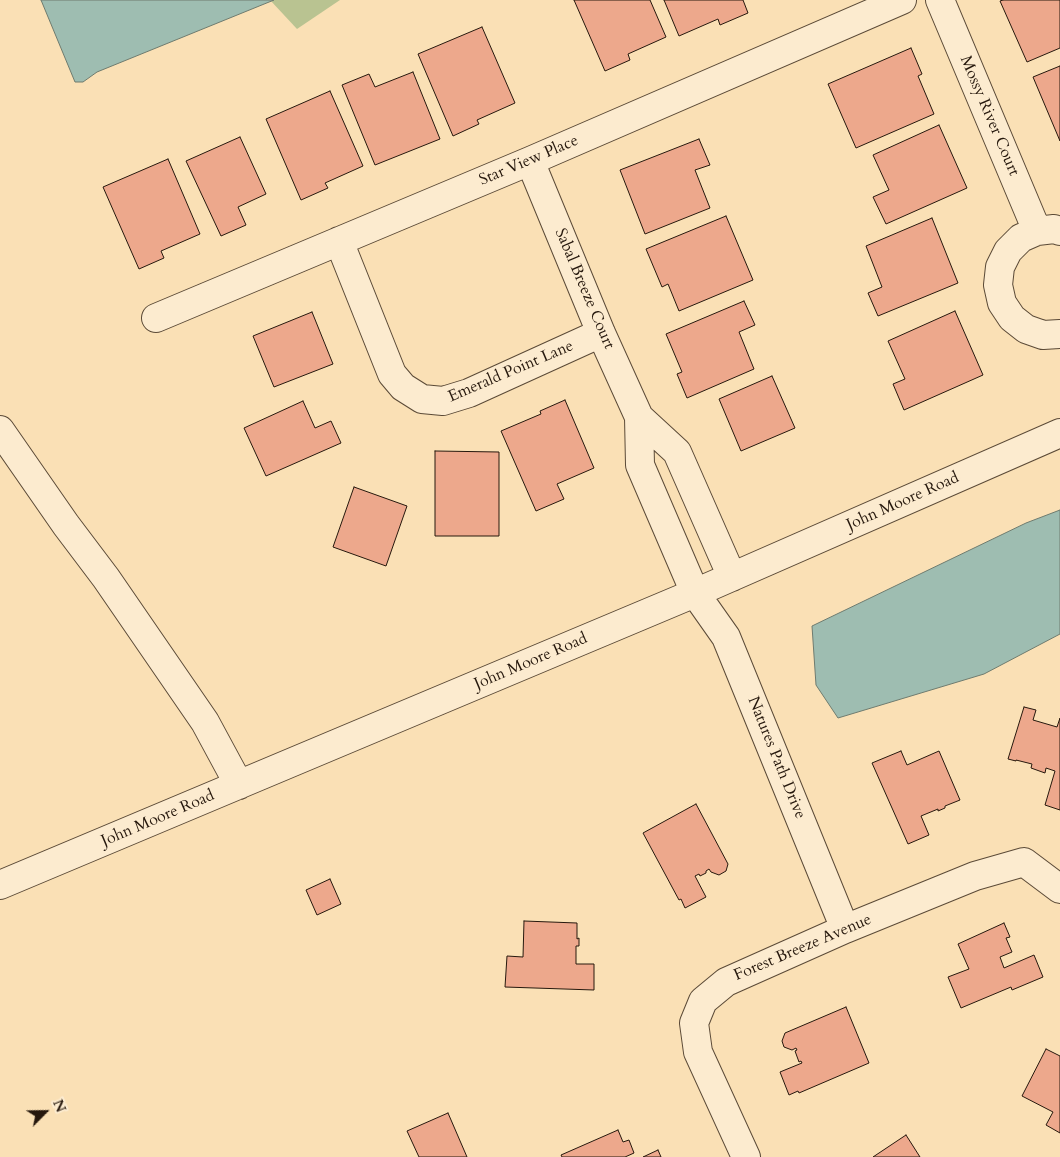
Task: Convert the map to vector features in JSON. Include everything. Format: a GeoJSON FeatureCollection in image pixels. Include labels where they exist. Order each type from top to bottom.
{"type":"FeatureCollection","features":[{"type":"Feature","properties":{"kind":"street","name":"Star View Place"},"geometry":{"type":"LineString","coordinates":[[156,318],[530,161],[902,0]]}},
{"type":"Feature","properties":{"kind":"street","name":"Mossy River Court"},"geometry":{"type":"LineString","coordinates":[[940,0],[1049,231]]}},
{"type":"Feature","properties":{"kind":"street","name":"Sabal Breeze Court"},"geometry":{"type":"LineString","coordinates":[[530,161],[601,333],[639,417],[677,452],[732,577]]}},
{"type":"Feature","properties":{"kind":"street"},"geometry":{"type":"LineString","coordinates":[[1049,231],[1021,238],[1008,251],[1000,267],[998,285],[1002,303],[1012,318],[1026,329],[1043,335],[1060,334]]}},
{"type":"Feature","properties":{"kind":"street","name":"Emerald Point Lane"},"geometry":{"type":"LineString","coordinates":[[339,241],[392,374],[403,387],[422,399],[443,401],[468,393],[601,333]]}},
{"type":"Feature","properties":{"kind":"street","name":"Sabal Breeze Court"},"geometry":{"type":"LineString","coordinates":[[639,417],[640,465],[695,593]]}},
{"type":"Feature","properties":{"kind":"street"},"geometry":{"type":"LineString","coordinates":[[0,430],[66,525],[106,578],[205,722],[239,785]]}},
{"type":"Feature","properties":{"kind":"street","name":"John Moore Road"},"geometry":{"type":"LineString","coordinates":[[0,885],[695,593],[1060,433]]}},
{"type":"Feature","properties":{"kind":"street"},"geometry":{"type":"LineString","coordinates":[[655,499],[692,484]]}},
{"type":"Feature","properties":{"kind":"street","name":"Natures Path Drive"},"geometry":{"type":"LineString","coordinates":[[695,593],[726,636],[845,929]]}},
{"type":"Feature","properties":{"kind":"street","name":"Forest Breeze Avenue"},"geometry":{"type":"LineString","coordinates":[[746,1157],[698,1052],[694,1023],[703,1001],[726,982],[845,929],[975,876],[1024,862],[1060,888]]}},
{"type":"Feature","properties":{"kind":"green space"},"geometry":{"type":"Polygon","coordinates":[[[270,0],[340,0],[297,29],[270,0]]]}},
{"type":"Feature","properties":{"kind":"shaded area"},"geometry":{"type":"Polygon","coordinates":[[[41,0],[274,0],[97,72],[83,82],[75,82],[41,0]]]}},
{"type":"Feature","properties":{"kind":"shaded area"},"geometry":{"type":"Polygon","coordinates":[[[1060,510],[1060,634],[984,674],[838,718],[816,685],[812,626],[1026,523],[1060,510]]]}},
{"type":"Feature","properties":{"kind":"building"},"geometry":{"type":"Polygon","coordinates":[[[574,0],[650,0],[666,37],[628,54],[630,60],[605,71],[574,0]]]}},
{"type":"Feature","properties":{"kind":"building"},"geometry":{"type":"Polygon","coordinates":[[[664,0],[743,0],[748,13],[720,25],[718,19],[679,36],[664,0]]]}},
{"type":"Feature","properties":{"kind":"building"},"geometry":{"type":"Polygon","coordinates":[[[1060,0],[1060,48],[1027,62],[1000,1],[1060,0]]]}},
{"type":"Feature","properties":{"kind":"building"},"geometry":{"type":"Polygon","coordinates":[[[482,27],[515,103],[477,120],[479,124],[453,136],[418,54],[482,27]]]}},
{"type":"Feature","properties":{"kind":"building"},"geometry":{"type":"Polygon","coordinates":[[[911,48],[922,74],[918,76],[934,114],[856,148],[828,84],[911,48]]]}},
{"type":"Feature","properties":{"kind":"building"},"geometry":{"type":"Polygon","coordinates":[[[1060,66],[1060,141],[1033,77],[1060,66]]]}},
{"type":"Feature","properties":{"kind":"building"},"geometry":{"type":"Polygon","coordinates":[[[413,72],[440,139],[375,165],[342,85],[369,74],[375,87],[413,72]]]}},
{"type":"Feature","properties":{"kind":"building"},"geometry":{"type":"Polygon","coordinates":[[[330,91],[363,166],[325,183],[328,188],[301,200],[266,119],[330,91]]]}},
{"type":"Feature","properties":{"kind":"building"},"geometry":{"type":"Polygon","coordinates":[[[939,125],[967,188],[886,224],[873,197],[889,190],[873,155],[939,125]]]}},
{"type":"Feature","properties":{"kind":"building"},"geometry":{"type":"Polygon","coordinates":[[[240,137],[266,194],[238,207],[246,225],[221,236],[186,161],[240,137]]]}},
{"type":"Feature","properties":{"kind":"building"},"geometry":{"type":"Polygon","coordinates":[[[699,139],[710,165],[695,170],[710,208],[645,234],[620,170],[699,139]]]}},
{"type":"Feature","properties":{"kind":"building"},"geometry":{"type":"Polygon","coordinates":[[[168,159],[200,234],[161,251],[164,258],[139,269],[103,187],[168,159]]]}},
{"type":"Feature","properties":{"kind":"building"},"geometry":{"type":"Polygon","coordinates":[[[726,216],[753,280],[679,311],[668,284],[662,287],[646,249],[726,216]]]}},
{"type":"Feature","properties":{"kind":"building"},"geometry":{"type":"Polygon","coordinates":[[[932,218],[958,283],[878,316],[868,293],[882,287],[866,246],[932,218]]]}},
{"type":"Feature","properties":{"kind":"building"},"geometry":{"type":"Polygon","coordinates":[[[744,301],[755,325],[739,332],[754,369],[687,398],[677,374],[682,372],[666,334],[744,301]]]}},
{"type":"Feature","properties":{"kind":"building"},"geometry":{"type":"Polygon","coordinates":[[[955,311],[983,375],[904,410],[893,384],[905,379],[888,341],[955,311]]]}},
{"type":"Feature","properties":{"kind":"building"},"geometry":{"type":"Polygon","coordinates":[[[312,312],[333,364],[274,387],[253,336],[312,312]]]}},
{"type":"Feature","properties":{"kind":"building"},"geometry":{"type":"Polygon","coordinates":[[[772,376],[795,428],[741,451],[719,399],[772,376]]]}},
{"type":"Feature","properties":{"kind":"building"},"geometry":{"type":"Polygon","coordinates":[[[565,400],[594,468],[557,484],[564,499],[536,511],[501,431],[541,414],[540,411],[565,400]]]}},
{"type":"Feature","properties":{"kind":"building"},"geometry":{"type":"Polygon","coordinates":[[[303,401],[315,428],[331,421],[341,443],[266,476],[244,428],[303,401]]]}},
{"type":"Feature","properties":{"kind":"building"},"geometry":{"type":"Polygon","coordinates":[[[435,451],[499,452],[499,536],[435,536],[435,451]]]}},
{"type":"Feature","properties":{"kind":"building"},"geometry":{"type":"Polygon","coordinates":[[[354,487],[407,506],[386,566],[333,547],[354,487]]]}},
{"type":"Feature","properties":{"kind":"building"},"geometry":{"type":"Polygon","coordinates":[[[1024,707],[1036,710],[1033,720],[1057,727],[1060,718],[1060,810],[1045,805],[1055,771],[1046,768],[1045,773],[1031,768],[1032,764],[1008,759],[1024,707]]]}},
{"type":"Feature","properties":{"kind":"building"},"geometry":{"type":"Polygon","coordinates":[[[901,751],[907,765],[939,751],[960,800],[938,811],[938,809],[921,816],[929,835],[908,844],[872,763],[901,751]]]}},
{"type":"Feature","properties":{"kind":"building"},"geometry":{"type":"Polygon","coordinates":[[[696,804],[728,864],[726,871],[719,875],[711,872],[709,869],[700,876],[699,874],[695,876],[706,897],[685,908],[643,833],[696,804]]]}},
{"type":"Feature","properties":{"kind":"building"},"geometry":{"type":"Polygon","coordinates":[[[330,879],[341,904],[317,915],[306,890],[330,879]]]}},
{"type":"Feature","properties":{"kind":"building"},"geometry":{"type":"Polygon","coordinates":[[[524,921],[577,923],[579,946],[576,946],[576,964],[594,964],[594,990],[505,987],[507,956],[523,957],[524,921]]]}},
{"type":"Feature","properties":{"kind":"building"},"geometry":{"type":"Polygon","coordinates":[[[1004,923],[1010,937],[1006,938],[1012,952],[1000,957],[1004,968],[1034,955],[1043,977],[1012,990],[1011,987],[961,1008],[948,977],[969,969],[958,944],[1004,923]]]}},
{"type":"Feature","properties":{"kind":"building"},"geometry":{"type":"Polygon","coordinates":[[[846,1007],[869,1063],[799,1093],[798,1091],[789,1095],[780,1072],[802,1063],[801,1061],[799,1062],[795,1051],[797,1050],[796,1048],[792,1050],[784,1047],[782,1041],[785,1033],[846,1007]]]}},
{"type":"Feature","properties":{"kind":"building"},"geometry":{"type":"Polygon","coordinates":[[[1046,1049],[1060,1056],[1060,1133],[1046,1125],[1053,1112],[1022,1096],[1046,1049]]]}},
{"type":"Feature","properties":{"kind":"building"},"geometry":{"type":"Polygon","coordinates":[[[448,1113],[467,1157],[419,1157],[407,1131],[448,1113]]]}},
{"type":"Feature","properties":{"kind":"building"},"geometry":{"type":"Polygon","coordinates":[[[618,1130],[623,1142],[629,1140],[634,1153],[625,1157],[562,1157],[561,1155],[618,1130]]]}},
{"type":"Feature","properties":{"kind":"building"},"geometry":{"type":"Polygon","coordinates":[[[906,1135],[920,1157],[873,1157],[906,1135]]]}},
{"type":"Feature","properties":{"kind":"building"},"geometry":{"type":"Polygon","coordinates":[[[658,1150],[661,1157],[643,1157],[658,1150]]]}}]}
